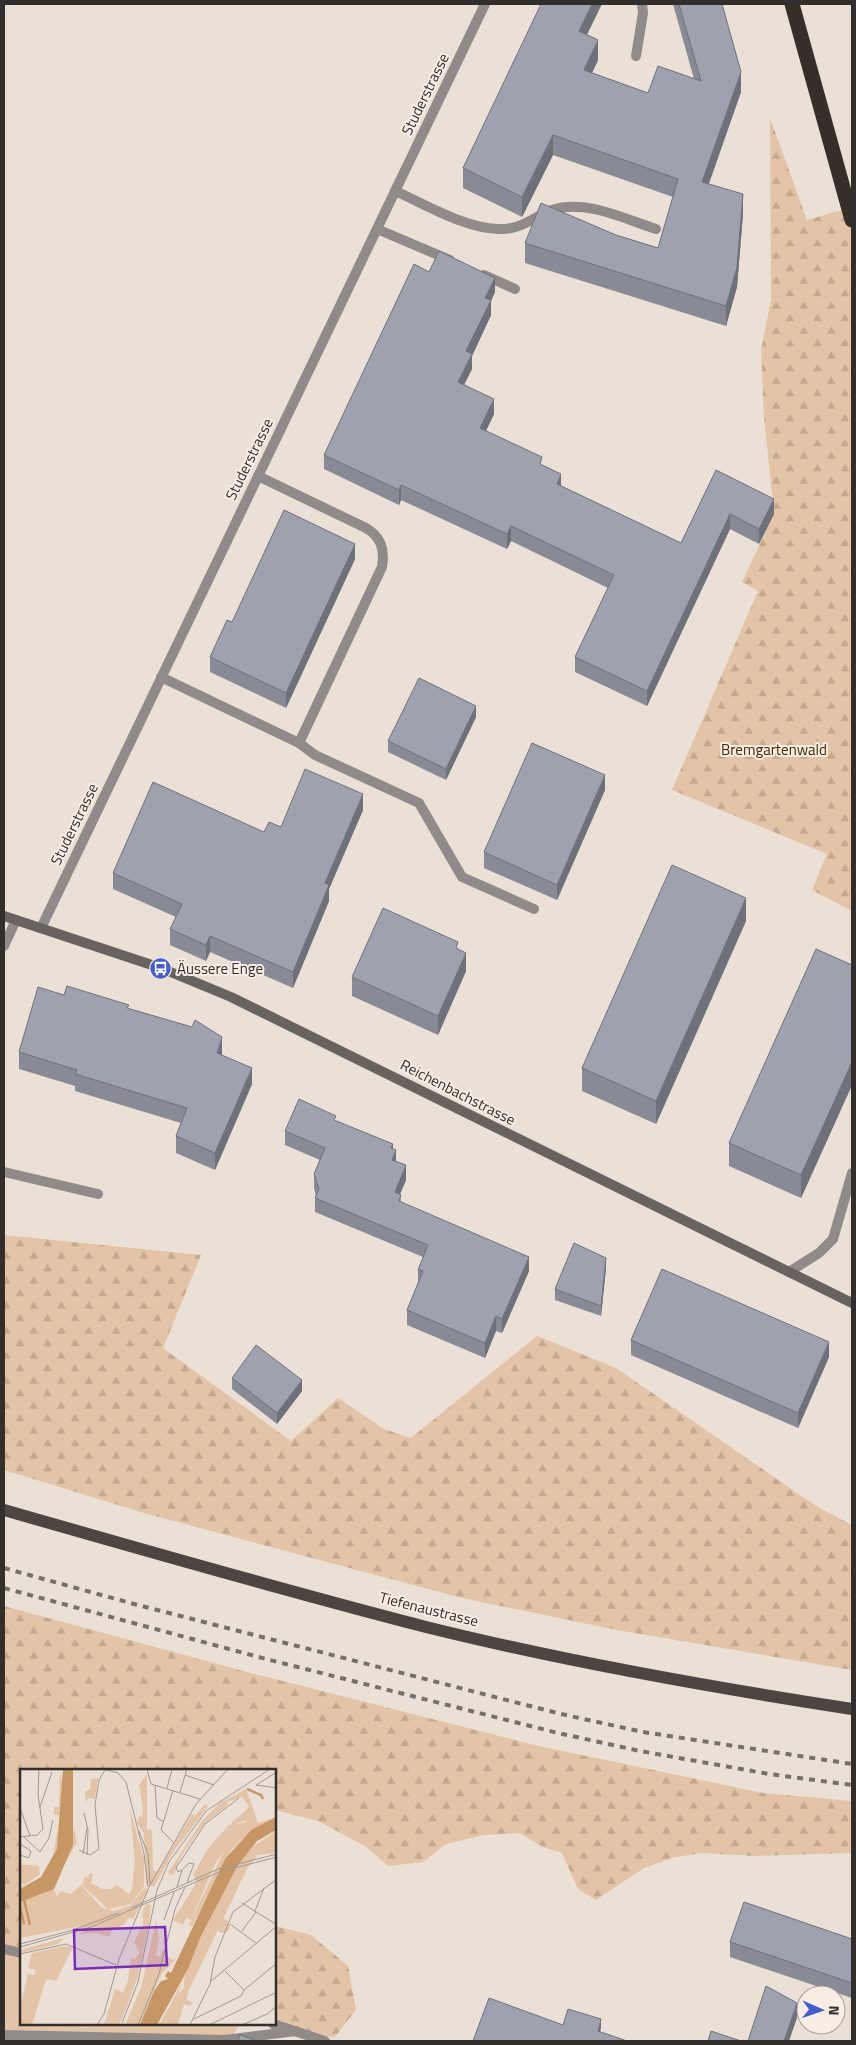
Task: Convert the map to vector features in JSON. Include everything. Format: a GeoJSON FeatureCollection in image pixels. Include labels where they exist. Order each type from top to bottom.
{"type":"FeatureCollection","features":[{"type":"Feature","properties":{"kind":"highway"},"geometry":{"type":"LineString","coordinates":[[792,4],[850,214]]}},
{"type":"Feature","properties":{"kind":"main road","name":"Tiefenaustrasse"},"geometry":{"type":"LineString","coordinates":[[4,1510],[436,1629],[568,1659],[680,1681],[852,1709]]}},
{"type":"Feature","properties":{"kind":"street","name":"Studerstrasse"},"geometry":{"type":"LineString","coordinates":[[41,928],[485,4]]}},
{"type":"Feature","properties":{"kind":"street"},"geometry":{"type":"LineString","coordinates":[[636,56],[643,13],[642,4]]}},
{"type":"Feature","properties":{"kind":"street"},"geometry":{"type":"LineString","coordinates":[[395,191],[474,225],[498,229],[519,228],[551,211],[570,206],[589,207],[656,229]]}},
{"type":"Feature","properties":{"kind":"street"},"geometry":{"type":"LineString","coordinates":[[377,229],[458,264]]}},
{"type":"Feature","properties":{"kind":"street"},"geometry":{"type":"LineString","coordinates":[[475,271],[515,289]]}},
{"type":"Feature","properties":{"kind":"street"},"geometry":{"type":"LineString","coordinates":[[258,476],[366,528],[375,534],[382,549],[382,567],[299,743]]}},
{"type":"Feature","properties":{"kind":"street"},"geometry":{"type":"LineString","coordinates":[[161,677],[299,743],[316,755],[420,803],[462,877],[534,908]]}},
{"type":"Feature","properties":{"kind":"street","name":"Reichenbachstrasse"},"geometry":{"type":"LineString","coordinates":[[4,916],[161,968],[231,997],[852,1303]]}},
{"type":"Feature","properties":{"kind":"street"},"geometry":{"type":"LineString","coordinates":[[4,946],[16,920]]}},
{"type":"Feature","properties":{"kind":"street"},"geometry":{"type":"LineString","coordinates":[[4,1172],[98,1194]]}},
{"type":"Feature","properties":{"kind":"street"},"geometry":{"type":"LineString","coordinates":[[789,1272],[819,1253],[833,1239],[852,1173]]}},
{"type":"Feature","properties":{"kind":"street"},"geometry":{"type":"LineString","coordinates":[[4,1949],[20,1953]]}},
{"type":"Feature","properties":{"kind":"street"},"geometry":{"type":"LineString","coordinates":[[276,2025],[324,2041]]}},
{"type":"Feature","properties":{"kind":"street"},"geometry":{"type":"LineString","coordinates":[[4,2035],[225,2040],[296,2031]]}},
{"type":"Feature","properties":{"kind":"green space","name":"Bremgartenwald"},"geometry":{"type":"Polygon","coordinates":[[[770,118],[807,220],[852,207],[852,911],[812,890],[827,854],[672,790],[758,591],[742,582],[774,514],[764,417],[761,350],[771,300],[770,118]]]}},
{"type":"Feature","properties":{"kind":"green space"},"geometry":{"type":"Polygon","coordinates":[[[4,1235],[201,1255],[163,1348],[291,1441],[338,1398],[384,1429],[411,1438],[537,1336],[616,1368],[816,1506],[852,1525],[852,1670],[617,1630],[462,1598],[144,1513],[4,1470],[4,1235]]]}},
{"type":"Feature","properties":{"kind":"green space"},"geometry":{"type":"Polygon","coordinates":[[[4,1606],[247,1672],[539,1746],[763,1793],[852,1801],[852,1853],[756,1856],[700,1853],[672,1858],[644,1868],[596,1900],[578,1889],[562,1853],[543,1847],[519,1833],[483,1835],[446,1844],[423,1862],[388,1866],[365,1846],[318,1821],[276,1810],[276,1769],[20,1769],[20,1952],[4,1948],[4,1606]]]}},
{"type":"Feature","properties":{"kind":"green space"},"geometry":{"type":"Polygon","coordinates":[[[276,1926],[311,1935],[348,1966],[356,2010],[334,2038],[276,2021],[276,1926]]]}},
{"type":"Feature","properties":{"kind":"green space"},"geometry":{"type":"Polygon","coordinates":[[[4,1950],[20,1954],[20,2025],[239,2025],[234,2035],[188,2041],[4,2041],[4,1950]]]}},
{"type":"Feature","properties":{"kind":"building"},"geometry":{"type":"Polygon","coordinates":[[[541,4],[592,4],[579,31],[598,40],[584,70],[648,93],[658,66],[701,81],[679,4],[722,4],[741,72],[702,182],[743,194],[737,267],[726,306],[525,243],[541,203],[616,235],[658,248],[678,179],[553,135],[522,197],[463,168],[541,4]]]}},
{"type":"Feature","properties":{"kind":"building"},"geometry":{"type":"Polygon","coordinates":[[[439,251],[495,278],[485,298],[491,300],[466,351],[472,354],[458,382],[494,399],[480,428],[542,457],[540,464],[561,474],[557,484],[681,543],[716,470],[774,499],[759,529],[730,514],[647,691],[575,657],[614,575],[511,526],[507,534],[401,485],[399,490],[324,455],[414,264],[429,272],[439,251]]]}},
{"type":"Feature","properties":{"kind":"building"},"geometry":{"type":"Polygon","coordinates":[[[284,510],[355,544],[286,693],[210,657],[227,620],[232,622],[284,510]]]}},
{"type":"Feature","properties":{"kind":"building"},"geometry":{"type":"Polygon","coordinates":[[[419,678],[476,706],[446,769],[388,741],[419,678]]]}},
{"type":"Feature","properties":{"kind":"building"},"geometry":{"type":"Polygon","coordinates":[[[532,743],[605,775],[557,885],[484,852],[532,743]]]}},
{"type":"Feature","properties":{"kind":"building"},"geometry":{"type":"Polygon","coordinates":[[[305,769],[363,794],[325,883],[329,885],[293,972],[210,936],[206,945],[170,929],[182,904],[113,873],[153,782],[264,832],[269,822],[281,827],[305,769]]]}},
{"type":"Feature","properties":{"kind":"building"},"geometry":{"type":"Polygon","coordinates":[[[672,865],[746,898],[656,1101],[582,1068],[672,865]]]}},
{"type":"Feature","properties":{"kind":"building"},"geometry":{"type":"Polygon","coordinates":[[[383,908],[458,942],[456,948],[466,953],[438,1016],[352,977],[383,908]]]}},
{"type":"Feature","properties":{"kind":"building"},"geometry":{"type":"Polygon","coordinates":[[[816,949],[852,965],[852,1062],[801,1175],[729,1143],[816,949]]]}},
{"type":"Feature","properties":{"kind":"building"},"geometry":{"type":"Polygon","coordinates":[[[67,986],[129,1005],[127,1008],[192,1027],[195,1020],[222,1037],[217,1053],[252,1068],[215,1153],[176,1136],[187,1108],[75,1074],[77,1070],[19,1052],[38,987],[64,995],[67,986]]]}},
{"type":"Feature","properties":{"kind":"building"},"geometry":{"type":"Polygon","coordinates":[[[299,1099],[336,1116],[334,1120],[393,1144],[391,1148],[396,1150],[392,1160],[406,1165],[395,1192],[401,1195],[399,1201],[529,1257],[502,1319],[496,1316],[485,1343],[407,1310],[423,1271],[418,1270],[428,1245],[315,1198],[319,1189],[314,1174],[325,1148],[285,1131],[299,1099]]]}},
{"type":"Feature","properties":{"kind":"building"},"geometry":{"type":"Polygon","coordinates":[[[574,1243],[606,1258],[601,1306],[555,1289],[574,1243]]]}},
{"type":"Feature","properties":{"kind":"building"},"geometry":{"type":"Polygon","coordinates":[[[662,1269],[829,1342],[798,1413],[631,1340],[662,1269]]]}},
{"type":"Feature","properties":{"kind":"building"},"geometry":{"type":"Polygon","coordinates":[[[256,1345],[302,1380],[277,1413],[232,1378],[256,1345]]]}},
{"type":"Feature","properties":{"kind":"building"},"geometry":{"type":"Polygon","coordinates":[[[744,1902],[852,1939],[852,1983],[730,1942],[744,1902]]]}},
{"type":"Feature","properties":{"kind":"building"},"geometry":{"type":"Polygon","coordinates":[[[766,1986],[796,2002],[784,2041],[748,2041],[766,1986]]]}},
{"type":"Feature","properties":{"kind":"building"},"geometry":{"type":"Polygon","coordinates":[[[489,1998],[563,2025],[568,2009],[601,2019],[598,2031],[627,2041],[473,2041],[489,1998]]]}},
{"type":"Feature","properties":{"kind":"building"},"geometry":{"type":"Polygon","coordinates":[[[711,2031],[741,2041],[708,2041],[711,2031]]]}},
{"type":"Feature","properties":{"kind":"building"},"geometry":{"type":"Polygon","coordinates":[[[240,2035],[258,2041],[238,2041],[240,2035]]]}},
{"type":"Feature","properties":{"kind":"railway"},"geometry":{"type":"LineString","coordinates":[[4,1568],[134,1604],[561,1714],[643,1732],[852,1764]]}},
{"type":"Feature","properties":{"kind":"railway"},"geometry":{"type":"LineString","coordinates":[[4,1588],[266,1659],[558,1733],[640,1751],[769,1774],[852,1785]]}},
{"type":"Feature","properties":{"kind":"place","name":"Äussere Enge"},"geometry":{"type":"Point","coordinates":[161,968]}}]}
